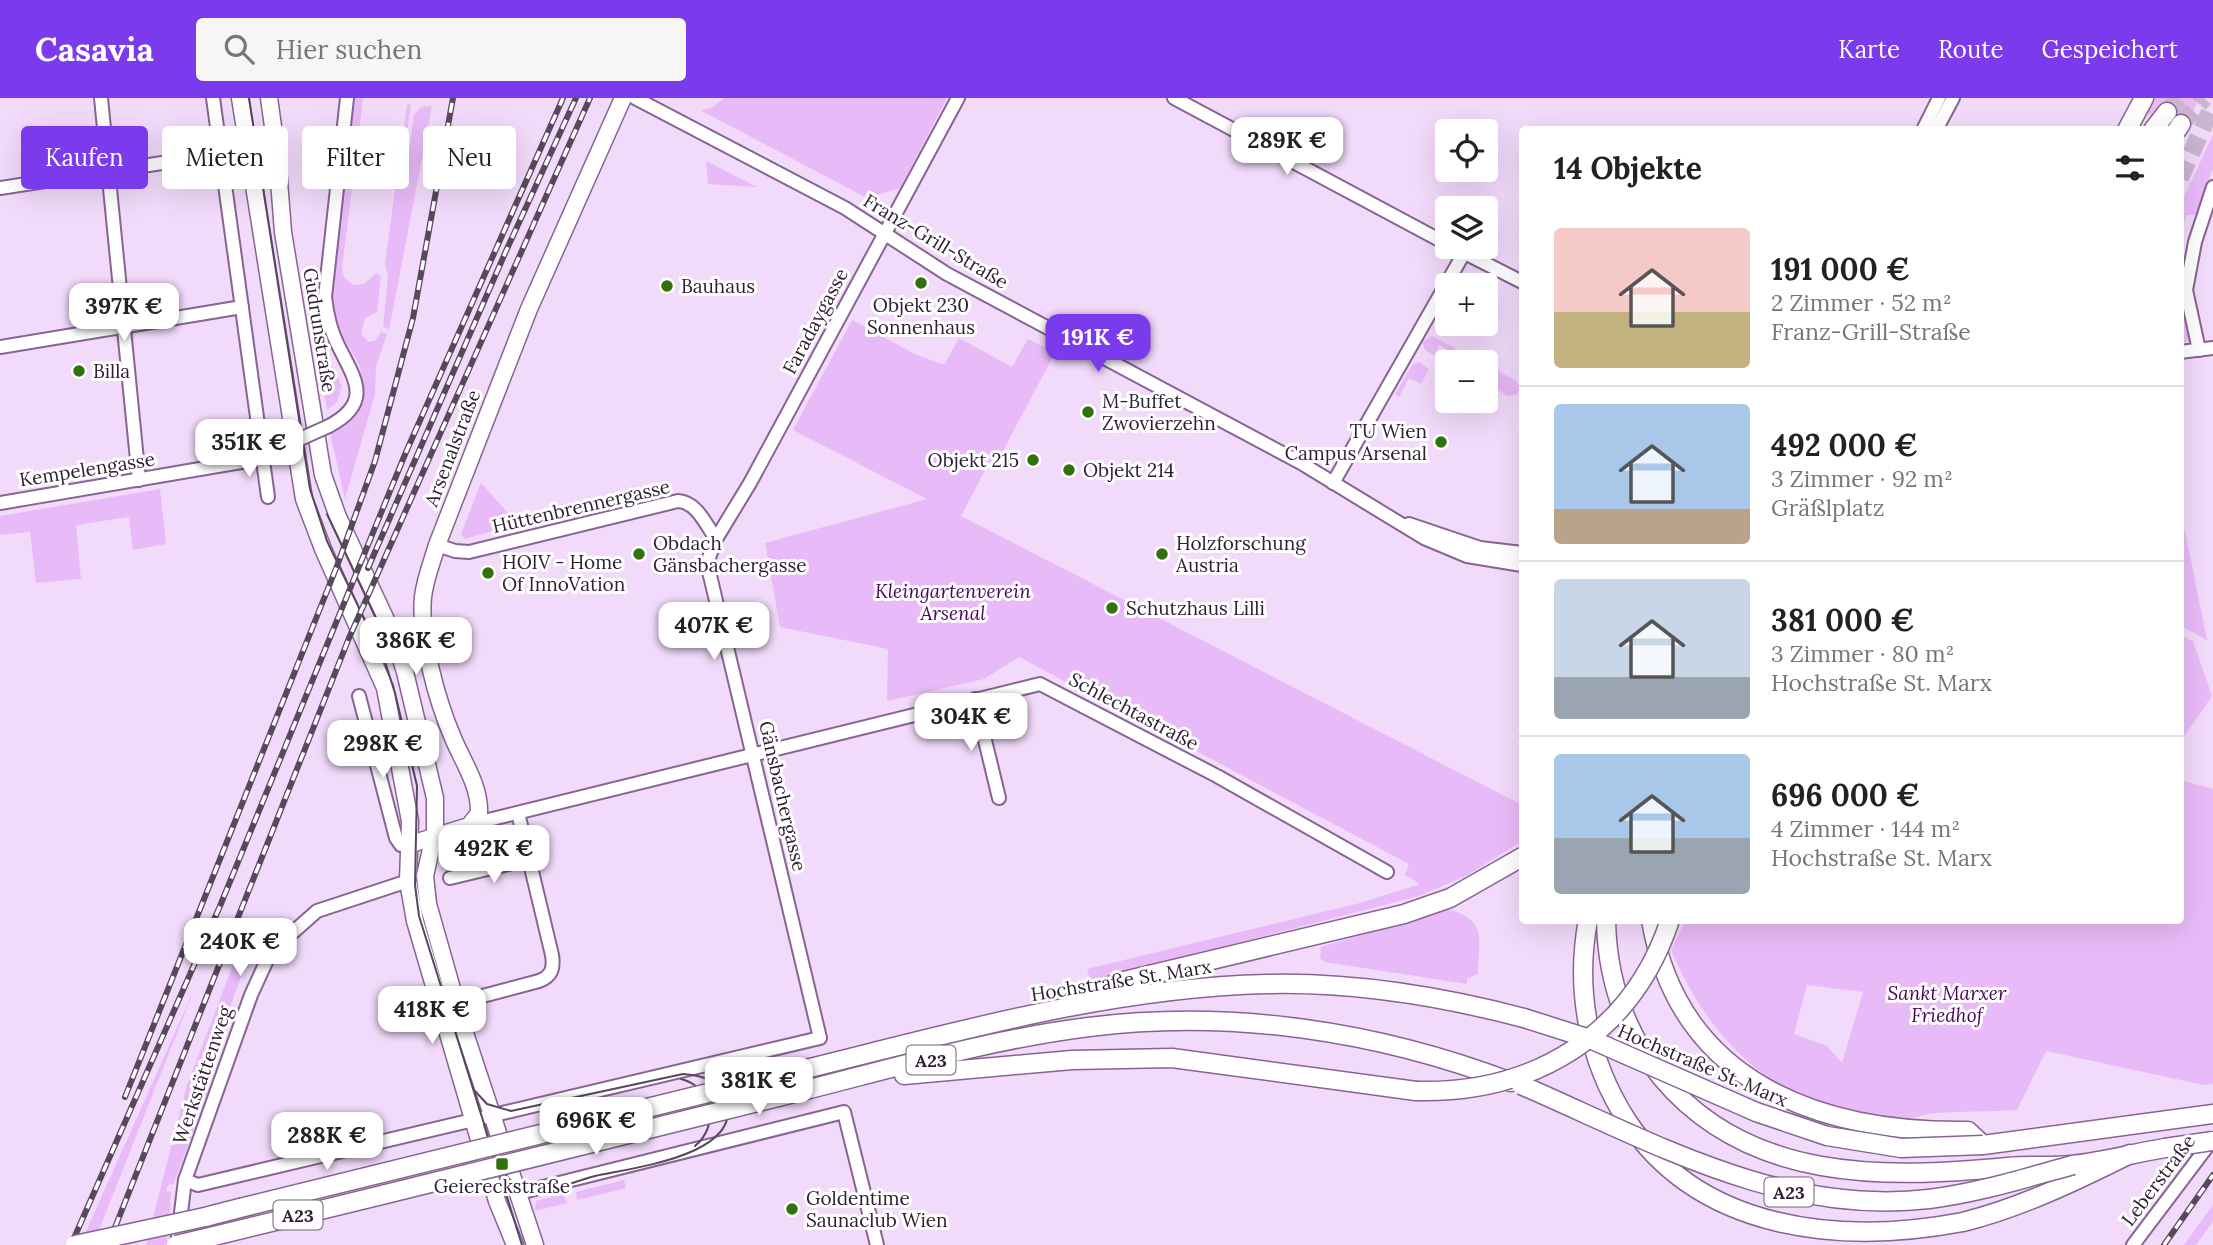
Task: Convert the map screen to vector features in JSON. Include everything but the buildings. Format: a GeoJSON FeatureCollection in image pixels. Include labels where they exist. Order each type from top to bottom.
{"type":"FeatureCollection","features":[{"type":"Feature","properties":{"kind":"highway"},"geometry":{"type":"LineString","coordinates":[[2129,126],[2144,98]]}},
{"type":"Feature","properties":{"kind":"highway"},"geometry":{"type":"LineString","coordinates":[[2156,126],[2167,111]]}},
{"type":"Feature","properties":{"kind":"highway"},"geometry":{"type":"LineString","coordinates":[[1040,1013],[1124,981],[1426,908],[1474,886],[1519,859]]}},
{"type":"Feature","properties":{"kind":"highway"},"geometry":{"type":"LineString","coordinates":[[1588,924],[1583,971],[1588,1028],[1605,1080],[1633,1130],[1670,1170],[1711,1200],[1781,1228],[1836,1236],[1909,1233],[1962,1223],[2069,1185],[2130,1154]]}},
{"type":"Feature","properties":{"kind":"highway"},"geometry":{"type":"LineString","coordinates":[[1606,924],[1608,951],[1616,992],[1632,1032],[1654,1068],[1689,1106],[1729,1135],[1772,1154],[1811,1165],[1891,1174],[2073,1166]]}},
{"type":"Feature","properties":{"kind":"highway"},"geometry":{"type":"LineString","coordinates":[[1652,924],[1666,973],[1688,1013],[1713,1047],[1749,1078],[1781,1098],[1833,1117],[1911,1130],[1968,1131],[1983,1145]]}},
{"type":"Feature","properties":{"kind":"highway"},"geometry":{"type":"LineString","coordinates":[[849,1080],[1121,1058],[1227,1063],[1416,1091],[1445,1092],[1491,1086],[1546,1066],[1600,1030],[1639,985],[1656,957],[1668,924]]}},
{"type":"Feature","properties":{"kind":"highway","name":"Hochstraße St. Marx"},"geometry":{"type":"LineString","coordinates":[[75,1245],[205,1217],[1040,1013],[1147,994],[1237,985],[1301,984],[1395,991],[1489,1009],[1559,1029],[1623,1052],[1756,1112],[1827,1136],[1901,1147],[1983,1145],[2213,1114]]}},
{"type":"Feature","properties":{"kind":"highway","name":"A23"},"geometry":{"type":"LineString","coordinates":[[177,1245],[1054,1032],[1124,1024],[1231,1022],[1325,1032],[1448,1060],[1521,1086],[1713,1170],[1765,1186],[1817,1197],[1867,1201],[1927,1199],[2130,1154],[2213,1140]]}},
{"type":"Feature","properties":{"kind":"main road"},"geometry":{"type":"LineString","coordinates":[[240,98],[304,499],[323,550],[385,688],[409,810],[411,844],[408,881],[415,921],[499,1208],[516,1245]]}},
{"type":"Feature","properties":{"kind":"main road","name":"Gudrunstraße"},"geometry":{"type":"LineString","coordinates":[[269,98],[283,232],[323,475],[338,517],[400,654],[433,786],[435,835],[425,882],[428,904],[456,1003]]}},
{"type":"Feature","properties":{"kind":"main road","name":"Arsenalstraße"},"geometry":{"type":"LineString","coordinates":[[472,824],[479,813],[478,797],[445,715],[424,633],[424,596],[437,545],[529,310],[623,98]]}},
{"type":"Feature","properties":{"kind":"main road"},"geometry":{"type":"LineString","coordinates":[[411,844],[472,824]]}},
{"type":"Feature","properties":{"kind":"main road"},"geometry":{"type":"LineString","coordinates":[[456,1003],[535,1245]]}},
{"type":"Feature","properties":{"kind":"street"},"geometry":{"type":"LineString","coordinates":[[101,98],[104,126]]}},
{"type":"Feature","properties":{"kind":"street"},"geometry":{"type":"LineString","coordinates":[[213,98],[216,126]]}},
{"type":"Feature","properties":{"kind":"street","name":"Kempelengasse"},"geometry":{"type":"LineString","coordinates":[[0,503],[263,456],[329,426],[346,415],[354,401],[356,376],[331,329],[325,297],[347,98]]}},
{"type":"Feature","properties":{"kind":"street","name":"Franz-Grill-Straße"},"geometry":{"type":"LineString","coordinates":[[635,98],[845,208],[947,274],[1333,483],[1452,551],[1488,561],[1519,565]]}},
{"type":"Feature","properties":{"kind":"street","name":"Faradaygasse"},"geometry":{"type":"LineString","coordinates":[[707,563],[716,539],[750,483],[958,98]]}},
{"type":"Feature","properties":{"kind":"street"},"geometry":{"type":"LineString","coordinates":[[1174,98],[1435,238]]}},
{"type":"Feature","properties":{"kind":"street"},"geometry":{"type":"LineString","coordinates":[[1925,126],[1939,98]]}},
{"type":"Feature","properties":{"kind":"street"},"geometry":{"type":"LineString","coordinates":[[1939,126],[1953,98]]}},
{"type":"Feature","properties":{"kind":"street"},"geometry":{"type":"LineString","coordinates":[[0,188],[21,185]]}},
{"type":"Feature","properties":{"kind":"street"},"geometry":{"type":"LineString","coordinates":[[2199,350],[2186,290],[2195,242],[2213,187]]}},
{"type":"Feature","properties":{"kind":"street"},"geometry":{"type":"LineString","coordinates":[[110,189],[139,480]]}},
{"type":"Feature","properties":{"kind":"street"},"geometry":{"type":"LineString","coordinates":[[225,189],[268,497]]}},
{"type":"Feature","properties":{"kind":"street"},"geometry":{"type":"LineString","coordinates":[[1333,483],[1453,259]]}},
{"type":"Feature","properties":{"kind":"street"},"geometry":{"type":"LineString","coordinates":[[1476,259],[1519,280]]}},
{"type":"Feature","properties":{"kind":"street"},"geometry":{"type":"LineString","coordinates":[[0,347],[242,307]]}},
{"type":"Feature","properties":{"kind":"street"},"geometry":{"type":"LineString","coordinates":[[2184,352],[2213,348]]}},
{"type":"Feature","properties":{"kind":"street","name":"Hüttenbrennergasse"},"geometry":{"type":"LineString","coordinates":[[437,545],[465,552],[687,501],[716,539]]}},
{"type":"Feature","properties":{"kind":"street","name":"Franz-Grill-Straße"},"geometry":{"type":"LineString","coordinates":[[1399,522],[1480,548],[1519,554]]}},
{"type":"Feature","properties":{"kind":"street","name":"Gänsbachergasse"},"geometry":{"type":"LineString","coordinates":[[494,1115],[820,1038],[707,563]]}},
{"type":"Feature","properties":{"kind":"street","name":"Schlechtastraße"},"geometry":{"type":"LineString","coordinates":[[472,824],[1040,684],[1217,776],[1387,872]]}},
{"type":"Feature","properties":{"kind":"street"},"geometry":{"type":"LineString","coordinates":[[359,696],[396,838],[401,845],[411,844]]}},
{"type":"Feature","properties":{"kind":"street"},"geometry":{"type":"LineString","coordinates":[[975,699],[999,798]]}},
{"type":"Feature","properties":{"kind":"street"},"geometry":{"type":"LineString","coordinates":[[456,1003],[539,981],[551,974],[552,955],[518,813]]}},
{"type":"Feature","properties":{"kind":"street"},"geometry":{"type":"LineString","coordinates":[[450,878],[529,859]]}},
{"type":"Feature","properties":{"kind":"street","name":"Werkstättenweg"},"geometry":{"type":"LineString","coordinates":[[177,1245],[185,1180],[251,995],[272,954],[317,911],[408,881]]}},
{"type":"Feature","properties":{"kind":"street"},"geometry":{"type":"LineString","coordinates":[[519,1193],[844,1112],[877,1245]]}},
{"type":"Feature","properties":{"kind":"street"},"geometry":{"type":"LineString","coordinates":[[185,1180],[198,1185],[494,1115]]}},
{"type":"Feature","properties":{"kind":"street","name":"Leberstraße"},"geometry":{"type":"LineString","coordinates":[[2133,1245],[2213,1140]]}},
{"type":"Feature","properties":{"kind":"green space"},"geometry":{"type":"Polygon","coordinates":[[[354,98],[363,98],[360,126],[351,126],[354,98]]]}},
{"type":"Feature","properties":{"kind":"green space"},"geometry":{"type":"Polygon","coordinates":[[[725,98],[947,98],[900,188],[867,198],[700,110],[711,108],[725,98]]]}},
{"type":"Feature","properties":{"kind":"green space"},"geometry":{"type":"Polygon","coordinates":[[[2154,98],[2198,98],[2188,127],[2161,105],[2151,116],[2146,112],[2154,98]]]}},
{"type":"Feature","properties":{"kind":"green space"},"geometry":{"type":"Polygon","coordinates":[[[407,104],[411,105],[408,126],[404,126],[407,104]]]}},
{"type":"Feature","properties":{"kind":"green space"},"geometry":{"type":"Polygon","coordinates":[[[432,106],[428,126],[423,126],[423,153],[389,330],[383,326],[388,276],[385,263],[395,189],[409,189],[409,151],[414,115],[421,107],[432,106]]]}},
{"type":"Feature","properties":{"kind":"green space"},"geometry":{"type":"Polygon","coordinates":[[[2213,135],[2213,169],[2195,215],[2186,215],[2184,224],[2184,197],[2213,135]]]}},
{"type":"Feature","properties":{"kind":"green space"},"geometry":{"type":"Polygon","coordinates":[[[706,161],[757,187],[708,184],[706,161]]]}},
{"type":"Feature","properties":{"kind":"green space"},"geometry":{"type":"Polygon","coordinates":[[[343,189],[352,189],[342,269],[344,277],[353,285],[364,284],[376,273],[381,276],[377,312],[365,318],[361,334],[369,342],[376,340],[381,332],[387,334],[376,366],[375,394],[345,499],[330,433],[344,425],[358,411],[364,388],[359,365],[339,329],[331,294],[343,189]]]}},
{"type":"Feature","properties":{"kind":"green space"},"geometry":{"type":"Polygon","coordinates":[[[2184,318],[2190,339],[2184,343],[2184,318]]]}},
{"type":"Feature","properties":{"kind":"green space","name":"Kleingartenverein Arsenal"},"geometry":{"type":"Polygon","coordinates":[[[852,320],[915,354],[944,365],[959,338],[1012,367],[1028,339],[1055,353],[996,464],[990,461],[961,516],[1519,803],[1519,843],[1468,875],[1419,896],[1091,981],[1087,969],[1360,903],[1420,884],[1405,875],[1409,864],[1019,657],[984,679],[887,701],[888,649],[780,627],[765,543],[927,499],[793,430],[852,320]]]}},
{"type":"Feature","properties":{"kind":"green space"},"geometry":{"type":"Polygon","coordinates":[[[1432,336],[1455,350],[1448,350],[1439,345],[1434,355],[1425,350],[1422,342],[1432,336]]]}},
{"type":"Feature","properties":{"kind":"green space"},"geometry":{"type":"Polygon","coordinates":[[[322,347],[342,386],[337,402],[327,410],[317,348],[322,347]]]}},
{"type":"Feature","properties":{"kind":"green space"},"geometry":{"type":"Polygon","coordinates":[[[1420,362],[1429,369],[1421,384],[1409,378],[1399,397],[1395,394],[1413,364],[1420,362]]]}},
{"type":"Feature","properties":{"kind":"green space"},"geometry":{"type":"Polygon","coordinates":[[[1498,371],[1516,381],[1519,386],[1517,394],[1508,396],[1498,390],[1498,371]]]}},
{"type":"Feature","properties":{"kind":"green space"},"geometry":{"type":"Polygon","coordinates":[[[481,483],[518,524],[465,539],[461,534],[481,483]]]}},
{"type":"Feature","properties":{"kind":"green space"},"geometry":{"type":"Polygon","coordinates":[[[160,489],[166,544],[133,550],[129,517],[76,525],[81,579],[36,583],[30,532],[0,535],[0,516],[160,489]]]}},
{"type":"Feature","properties":{"kind":"green space"},"geometry":{"type":"Polygon","coordinates":[[[2185,531],[2207,640],[2184,628],[2185,531]]]}},
{"type":"Feature","properties":{"kind":"green space"},"geometry":{"type":"Polygon","coordinates":[[[2184,636],[2193,641],[2212,696],[2184,737],[2184,636]]]}},
{"type":"Feature","properties":{"kind":"green space","name":"Sankt Marxer Friedhof"},"geometry":{"type":"Polygon","coordinates":[[[2184,781],[2213,789],[2213,1084],[2204,1085],[2046,1051],[2017,1110],[1937,1113],[1900,1120],[1855,1115],[1819,1104],[1786,1089],[1757,1069],[1731,1045],[1708,1017],[1671,950],[1684,924],[2184,924],[2184,781]],[[1807,985],[1794,1034],[1827,1046],[1842,1063],[1863,992],[1807,985]]]}},
{"type":"Feature","properties":{"kind":"green space"},"geometry":{"type":"Polygon","coordinates":[[[1447,909],[1469,919],[1478,932],[1478,974],[1467,979],[1467,984],[1325,962],[1320,958],[1321,947],[1447,909]]]}},
{"type":"Feature","properties":{"kind":"green space"},"geometry":{"type":"Polygon","coordinates":[[[241,927],[257,933],[201,1086],[209,1089],[173,1185],[169,1184],[166,1190],[171,1192],[167,1245],[146,1245],[187,1085],[240,947],[237,933],[241,927]]]}},
{"type":"Feature","properties":{"kind":"green space"},"geometry":{"type":"Polygon","coordinates":[[[194,990],[93,1245],[80,1245],[194,990]]]}},
{"type":"Feature","properties":{"kind":"green space"},"geometry":{"type":"Polygon","coordinates":[[[624,1180],[626,1188],[577,1200],[576,1192],[624,1180]]]}},
{"type":"Feature","properties":{"kind":"green space"},"geometry":{"type":"Polygon","coordinates":[[[564,1194],[567,1203],[535,1211],[536,1201],[564,1194]]]}},
{"type":"Feature","properties":{"kind":"green space"},"geometry":{"type":"Polygon","coordinates":[[[2213,1205],[2213,1221],[2196,1245],[2184,1245],[2213,1205]]]}},
{"type":"Feature","properties":{"kind":"tunnel"},"geometry":{"type":"LineString","coordinates":[[2167,112],[2179,98]]}},
{"type":"Feature","properties":{"kind":"tunnel"},"geometry":{"type":"LineString","coordinates":[[2181,124],[2204,98]]}},
{"type":"Feature","properties":{"kind":"tunnel"},"geometry":{"type":"LineString","coordinates":[[2184,169],[2213,105]]}},
{"type":"Feature","properties":{"kind":"tram line"},"geometry":{"type":"LineString","coordinates":[[249,98],[310,489],[327,541],[385,662],[395,693],[417,786],[415,885],[419,916],[522,1245]]}},
{"type":"Feature","properties":{"kind":"tram line"},"geometry":{"type":"LineString","coordinates":[[327,514],[378,622]]}},
{"type":"Feature","properties":{"kind":"tram line"},"geometry":{"type":"LineString","coordinates":[[475,1091],[487,1104],[511,1111],[683,1074],[707,1079],[717,1086],[724,1096],[728,1116],[720,1132],[704,1145],[683,1155],[537,1193],[517,1188],[505,1174]]}},
{"type":"Feature","properties":{"kind":"tram line"},"geometry":{"type":"LineString","coordinates":[[681,1079],[700,1090],[709,1108],[708,1128],[695,1146]]}},
{"type":"Feature","properties":{"kind":"railway"},"geometry":{"type":"LineString","coordinates":[[125,1097],[337,566],[375,461],[413,318],[453,98]]}},
{"type":"Feature","properties":{"kind":"railway"},"geometry":{"type":"LineString","coordinates":[[71,1245],[220,906],[406,452],[563,98]]}},
{"type":"Feature","properties":{"kind":"railway"},"geometry":{"type":"LineString","coordinates":[[368,568],[576,98]]}},
{"type":"Feature","properties":{"kind":"railway"},"geometry":{"type":"LineString","coordinates":[[108,1245],[349,638],[590,98]]}},
{"type":"Feature","properties":{"kind":"railway"},"geometry":{"type":"LineString","coordinates":[[2164,1245],[2213,1175]]}},
{"type":"Feature","properties":{"kind":"place","name":"Objekt 230 Sonnenhaus"},"geometry":{"type":"Point","coordinates":[921,283]}},
{"type":"Feature","properties":{"kind":"place","name":"Bauhaus"},"geometry":{"type":"Point","coordinates":[667,286]}},
{"type":"Feature","properties":{"kind":"place","name":"Billa"},"geometry":{"type":"Point","coordinates":[79,371]}},
{"type":"Feature","properties":{"kind":"place","name":"M-Buffet Zwovierzehn"},"geometry":{"type":"Point","coordinates":[1088,412]}},
{"type":"Feature","properties":{"kind":"place","name":"TU Wien Campus Arsenal"},"geometry":{"type":"Point","coordinates":[1441,442]}},
{"type":"Feature","properties":{"kind":"place","name":"Objekt 215"},"geometry":{"type":"Point","coordinates":[1033,460]}},
{"type":"Feature","properties":{"kind":"place","name":"Objekt 214"},"geometry":{"type":"Point","coordinates":[1069,470]}},
{"type":"Feature","properties":{"kind":"place","name":"Obdach Gänsbachergasse"},"geometry":{"type":"Point","coordinates":[639,554]}},
{"type":"Feature","properties":{"kind":"place","name":"Holzforschung Austria"},"geometry":{"type":"Point","coordinates":[1162,554]}},
{"type":"Feature","properties":{"kind":"place","name":"HOIV - Home Of InnoVation"},"geometry":{"type":"Point","coordinates":[488,573]}},
{"type":"Feature","properties":{"kind":"place","name":"Schutzhaus Lilli"},"geometry":{"type":"Point","coordinates":[1112,608]}},
{"type":"Feature","properties":{"kind":"place","name":"Geiereckstraße"},"geometry":{"type":"Point","coordinates":[502,1164]}},
{"type":"Feature","properties":{"kind":"place","name":"Goldentime Saunaclub Wien"},"geometry":{"type":"Point","coordinates":[792,1209]}}]}
